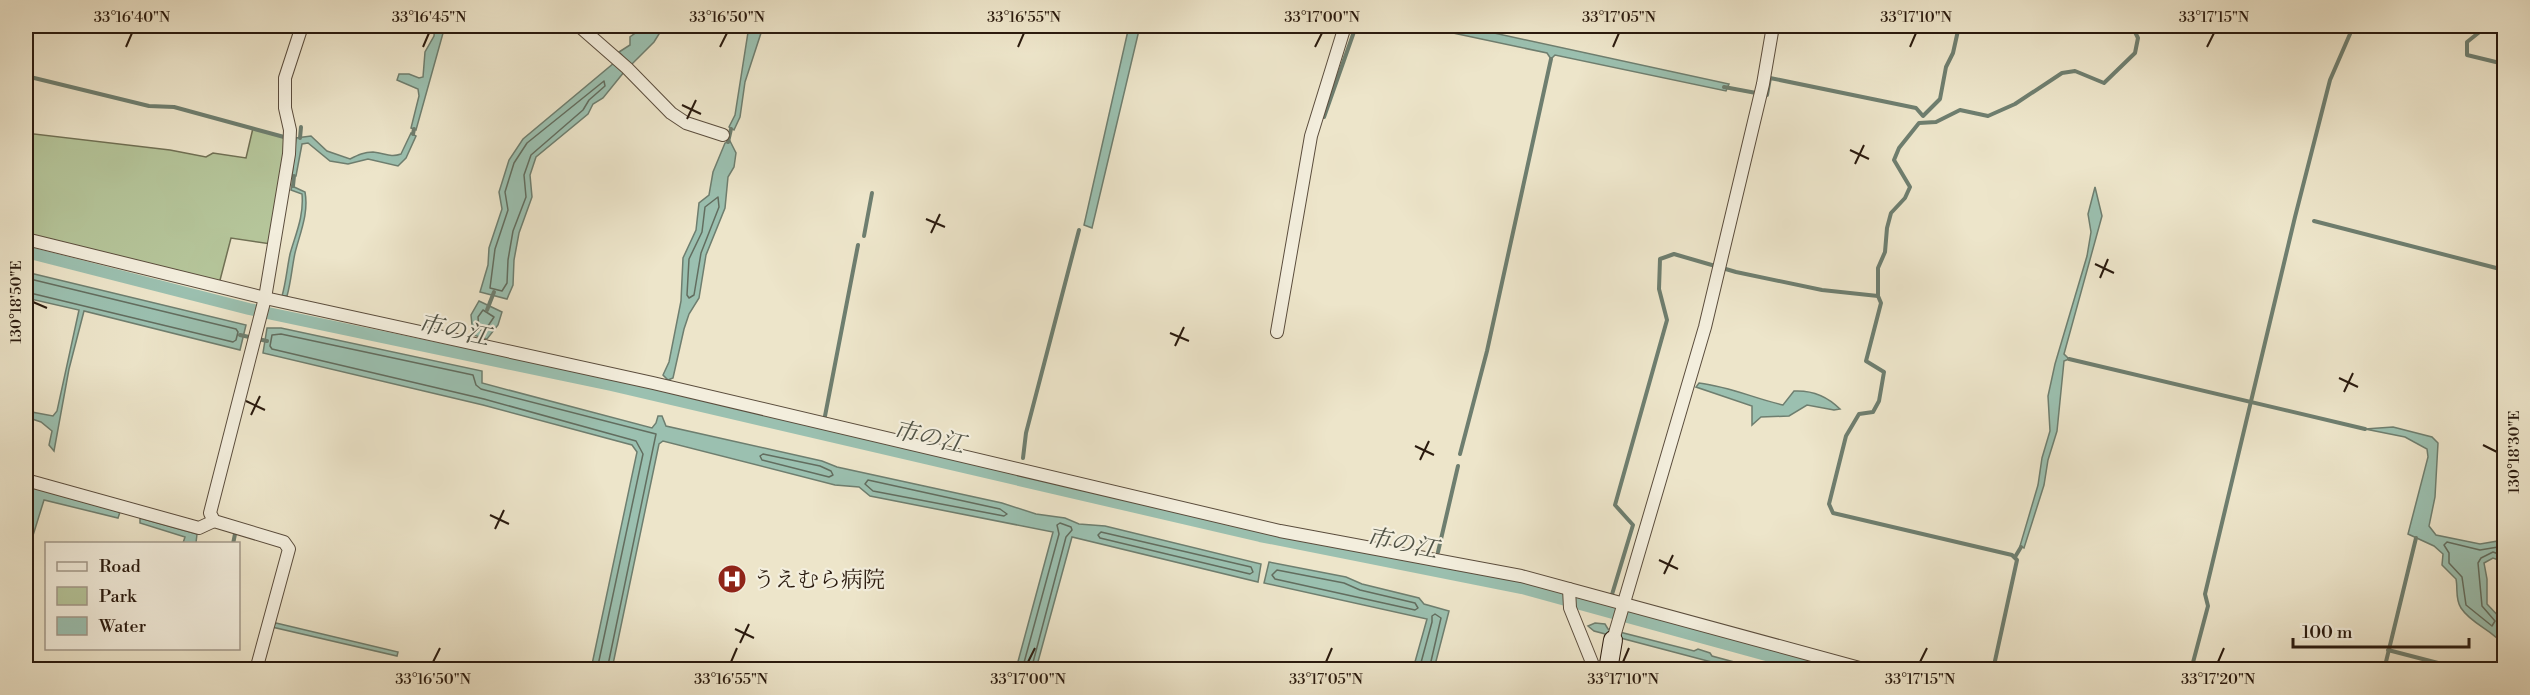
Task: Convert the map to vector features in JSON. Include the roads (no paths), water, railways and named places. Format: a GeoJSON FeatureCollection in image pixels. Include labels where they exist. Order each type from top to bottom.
{"type":"FeatureCollection","features":[{"type":"Feature","properties":{"kind":"street"},"geometry":{"type":"LineString","coordinates":[[214,521],[210,513],[265,298],[289,154],[290,130],[285,108],[285,78],[298,26]]}},
{"type":"Feature","properties":{"kind":"street"},"geometry":{"type":"LineString","coordinates":[[579,26],[622,64],[671,113],[686,123],[723,135]]}},
{"type":"Feature","properties":{"kind":"street"},"geometry":{"type":"LineString","coordinates":[[1276,332],[1311,136],[1345,26]]}},
{"type":"Feature","properties":{"kind":"street"},"geometry":{"type":"LineString","coordinates":[[1608,669],[1615,630],[1614,601],[1689,385],[1763,84],[1773,26]]}},
{"type":"Feature","properties":{"kind":"street"},"geometry":{"type":"LineString","coordinates":[[26,239],[265,298],[653,383],[1280,531],[1521,576],[1867,669]]}},
{"type":"Feature","properties":{"kind":"street"},"geometry":{"type":"LineString","coordinates":[[26,480],[199,528],[214,521],[284,542],[289,549],[256,669]]}},
{"type":"Feature","properties":{"kind":"street"},"geometry":{"type":"LineString","coordinates":[[1569,589],[1570,608],[1595,669]]}},
{"type":"Feature","properties":{"kind":"water"},"geometry":{"type":"Polygon","coordinates":[[[435,26],[445,26],[416,130],[411,128],[419,96],[418,89],[397,80],[399,74],[423,77],[425,52],[434,36],[435,26]]]}},
{"type":"Feature","properties":{"kind":"water"},"geometry":{"type":"Polygon","coordinates":[[[645,26],[664,26],[654,42],[631,65],[619,52],[630,45],[630,37],[645,26]]]}},
{"type":"Feature","properties":{"kind":"water"},"geometry":{"type":"Polygon","coordinates":[[[749,26],[762,26],[745,82],[740,117],[734,130],[729,127],[735,115],[749,26]]]}},
{"type":"Feature","properties":{"kind":"water"},"geometry":{"type":"Polygon","coordinates":[[[1129,26],[1140,26],[1092,228],[1084,225],[1129,26]]]}},
{"type":"Feature","properties":{"kind":"water"},"geometry":{"type":"Polygon","coordinates":[[[1420,26],[1462,26],[1729,84],[1726,91],[1555,55],[1551,59],[1547,53],[1420,26]]]}},
{"type":"Feature","properties":{"kind":"water"},"geometry":{"type":"Polygon","coordinates":[[[614,63],[624,72],[603,98],[593,104],[588,114],[536,157],[530,175],[532,197],[519,233],[514,260],[513,285],[507,299],[480,292],[488,265],[489,248],[502,209],[499,192],[509,160],[523,139],[614,63]]]}},
{"type":"Feature","properties":{"kind":"water"},"geometry":{"type":"Polygon","coordinates":[[[411,133],[416,136],[406,158],[398,166],[368,159],[348,164],[330,161],[308,143],[302,144],[296,176],[292,176],[296,138],[311,136],[327,151],[350,159],[370,152],[401,154],[411,133]]]}},
{"type":"Feature","properties":{"kind":"water"},"geometry":{"type":"Polygon","coordinates":[[[730,141],[736,153],[734,167],[728,177],[725,208],[706,255],[699,298],[689,314],[684,329],[673,378],[668,380],[663,375],[669,362],[681,301],[683,258],[696,230],[699,203],[709,195],[713,172],[725,143],[730,141]]]}},
{"type":"Feature","properties":{"kind":"water"},"geometry":{"type":"Polygon","coordinates":[[[292,186],[305,192],[306,208],[287,296],[282,296],[302,210],[302,194],[291,190],[292,186]]]}},
{"type":"Feature","properties":{"kind":"water"},"geometry":{"type":"Polygon","coordinates":[[[2095,187],[2102,216],[2064,354],[2069,359],[2064,361],[2057,431],[2048,460],[2044,485],[2024,548],[2020,546],[2038,485],[2042,458],[2050,431],[2048,396],[2055,364],[2087,256],[2091,232],[2088,214],[2095,187]]]}},
{"type":"Feature","properties":{"kind":"water"},"geometry":{"type":"Polygon","coordinates":[[[26,272],[246,325],[240,350],[84,311],[69,369],[54,451],[49,445],[52,431],[41,422],[26,417],[26,411],[53,416],[57,411],[79,310],[26,298],[26,272]]]}},
{"type":"Feature","properties":{"kind":"water"},"geometry":{"type":"Polygon","coordinates":[[[479,301],[502,312],[498,325],[487,339],[473,335],[471,315],[479,301]]]}},
{"type":"Feature","properties":{"kind":"water"},"geometry":{"type":"Polygon","coordinates":[[[267,328],[281,328],[482,371],[482,383],[652,428],[658,416],[662,416],[666,426],[1002,503],[1036,514],[1065,518],[1079,524],[1105,526],[1261,564],[1258,582],[1072,537],[1036,669],[1016,669],[1053,532],[870,496],[859,487],[835,485],[663,441],[659,444],[612,669],[591,669],[637,452],[632,445],[483,405],[263,353],[267,328]]]}},
{"type":"Feature","properties":{"kind":"water"},"geometry":{"type":"Polygon","coordinates":[[[1699,383],[1783,405],[1794,391],[1813,393],[1824,397],[1840,409],[1807,405],[1789,416],[1761,417],[1752,425],[1752,406],[1696,387],[1699,383]]]}},
{"type":"Feature","properties":{"kind":"water"},"geometry":{"type":"Polygon","coordinates":[[[2393,427],[2432,437],[2438,443],[2435,497],[2429,526],[2436,535],[2480,544],[2504,540],[2504,562],[2493,558],[2484,563],[2487,579],[2487,604],[2504,622],[2504,646],[2500,640],[2471,619],[2459,605],[2456,579],[2442,565],[2443,554],[2434,546],[2408,534],[2428,457],[2427,449],[2405,437],[2365,429],[2393,427]]]}},
{"type":"Feature","properties":{"kind":"water"},"geometry":{"type":"Polygon","coordinates":[[[27,486],[120,512],[118,518],[44,500],[26,558],[26,515],[31,499],[26,492],[27,486]]]}},
{"type":"Feature","properties":{"kind":"water"},"geometry":{"type":"Polygon","coordinates":[[[140,518],[197,534],[196,542],[183,542],[185,537],[140,523],[140,518]]]}},
{"type":"Feature","properties":{"kind":"water"},"geometry":{"type":"Polygon","coordinates":[[[1269,562],[1346,577],[1362,584],[1419,598],[1424,604],[1449,611],[1434,669],[1413,669],[1427,619],[1264,583],[1269,562]]]}},
{"type":"Feature","properties":{"kind":"water"},"geometry":{"type":"Polygon","coordinates":[[[276,623],[398,652],[397,656],[272,627],[276,623]]]}},
{"type":"Feature","properties":{"kind":"water"},"geometry":{"type":"Polygon","coordinates":[[[1595,623],[1605,624],[1608,629],[1694,651],[1698,649],[1712,656],[1760,669],[1738,669],[1594,631],[1588,626],[1595,623]]]}},
{"type":"Feature","properties":{"kind":"waterway"},"geometry":{"type":"LineString","coordinates":[[1324,117],[1356,26]]}},
{"type":"Feature","properties":{"kind":"waterway"},"geometry":{"type":"LineString","coordinates":[[1724,87],[1767,95],[1770,78],[1916,108],[1923,116],[1940,99],[1946,67],[1953,53],[1959,26]]}},
{"type":"Feature","properties":{"kind":"waterway"},"geometry":{"type":"LineString","coordinates":[[1607,611],[1633,525],[1615,505],[1667,320],[1659,289],[1660,259],[1674,254],[1736,272],[1822,290],[1878,296],[1878,268],[1885,252],[1891,213],[1905,198],[1910,187],[1894,160],[1899,148],[1919,123],[1936,122],[1960,110],[1988,116],[2015,104],[2062,73],[2075,71],[2104,83],[2135,53],[2138,38],[2132,26]]}},
{"type":"Feature","properties":{"kind":"waterway"},"geometry":{"type":"LineString","coordinates":[[2482,26],[2482,30],[2467,42],[2467,55],[2504,64]]}},
{"type":"Feature","properties":{"kind":"waterway"},"geometry":{"type":"LineString","coordinates":[[2191,670],[2208,606],[2205,594],[2295,217],[2330,80],[2350,34]]}},
{"type":"Feature","properties":{"kind":"waterway"},"geometry":{"type":"LineString","coordinates":[[1460,454],[1487,351],[1551,59]]}},
{"type":"Feature","properties":{"kind":"waterway"},"geometry":{"type":"LineString","coordinates":[[26,76],[149,106],[174,107],[284,137]]}},
{"type":"Feature","properties":{"kind":"waterway"},"geometry":{"type":"LineString","coordinates":[[300,138],[301,127]]}},
{"type":"Feature","properties":{"kind":"waterway"},"geometry":{"type":"LineString","coordinates":[[413,134],[414,129]]}},
{"type":"Feature","properties":{"kind":"waterway"},"geometry":{"type":"LineString","coordinates":[[728,142],[731,129]]}},
{"type":"Feature","properties":{"kind":"waterway"},"geometry":{"type":"LineString","coordinates":[[293,186],[294,176]]}},
{"type":"Feature","properties":{"kind":"waterway"},"geometry":{"type":"LineString","coordinates":[[864,236],[872,193]]}},
{"type":"Feature","properties":{"kind":"waterway"},"geometry":{"type":"LineString","coordinates":[[2314,221],[2504,270]]}},
{"type":"Feature","properties":{"kind":"waterway"},"geometry":{"type":"LineString","coordinates":[[1023,458],[1026,433],[1079,230]]}},
{"type":"Feature","properties":{"kind":"waterway"},"geometry":{"type":"LineString","coordinates":[[825,416],[858,245]]}},
{"type":"Feature","properties":{"kind":"waterway","name":"市の江"},"geometry":{"type":"LineString","coordinates":[[26,252],[249,309],[611,385],[1260,536],[1522,588],[1821,670]]}},
{"type":"Feature","properties":{"kind":"waterway"},"geometry":{"type":"LineString","coordinates":[[487,310],[494,292]]}},
{"type":"Feature","properties":{"kind":"waterway"},"geometry":{"type":"LineString","coordinates":[[1878,296],[1881,303],[1866,361],[1884,372],[1879,401],[1873,412],[1859,414],[1846,436],[1829,504],[1833,513],[2012,555],[2017,560],[1993,670]]}},
{"type":"Feature","properties":{"kind":"waterway"},"geometry":{"type":"LineString","coordinates":[[240,335],[267,341]]}},
{"type":"Feature","properties":{"kind":"waterway"},"geometry":{"type":"LineString","coordinates":[[2069,359],[2365,429]]}},
{"type":"Feature","properties":{"kind":"waterway"},"geometry":{"type":"LineString","coordinates":[[1438,552],[1458,466]]}},
{"type":"Feature","properties":{"kind":"waterway"},"geometry":{"type":"LineString","coordinates":[[233,542],[235,534]]}},
{"type":"Feature","properties":{"kind":"waterway"},"geometry":{"type":"LineString","coordinates":[[2384,670],[2416,538]]}},
{"type":"Feature","properties":{"kind":"waterway"},"geometry":{"type":"LineString","coordinates":[[2015,557],[2021,547]]}},
{"type":"Feature","properties":{"kind":"waterway"},"geometry":{"type":"LineString","coordinates":[[2388,650],[2465,670]]}},
{"type":"Feature","properties":{"kind":"place","name":"うえむら病院"},"geometry":{"type":"Point","coordinates":[732,579]}}]}
